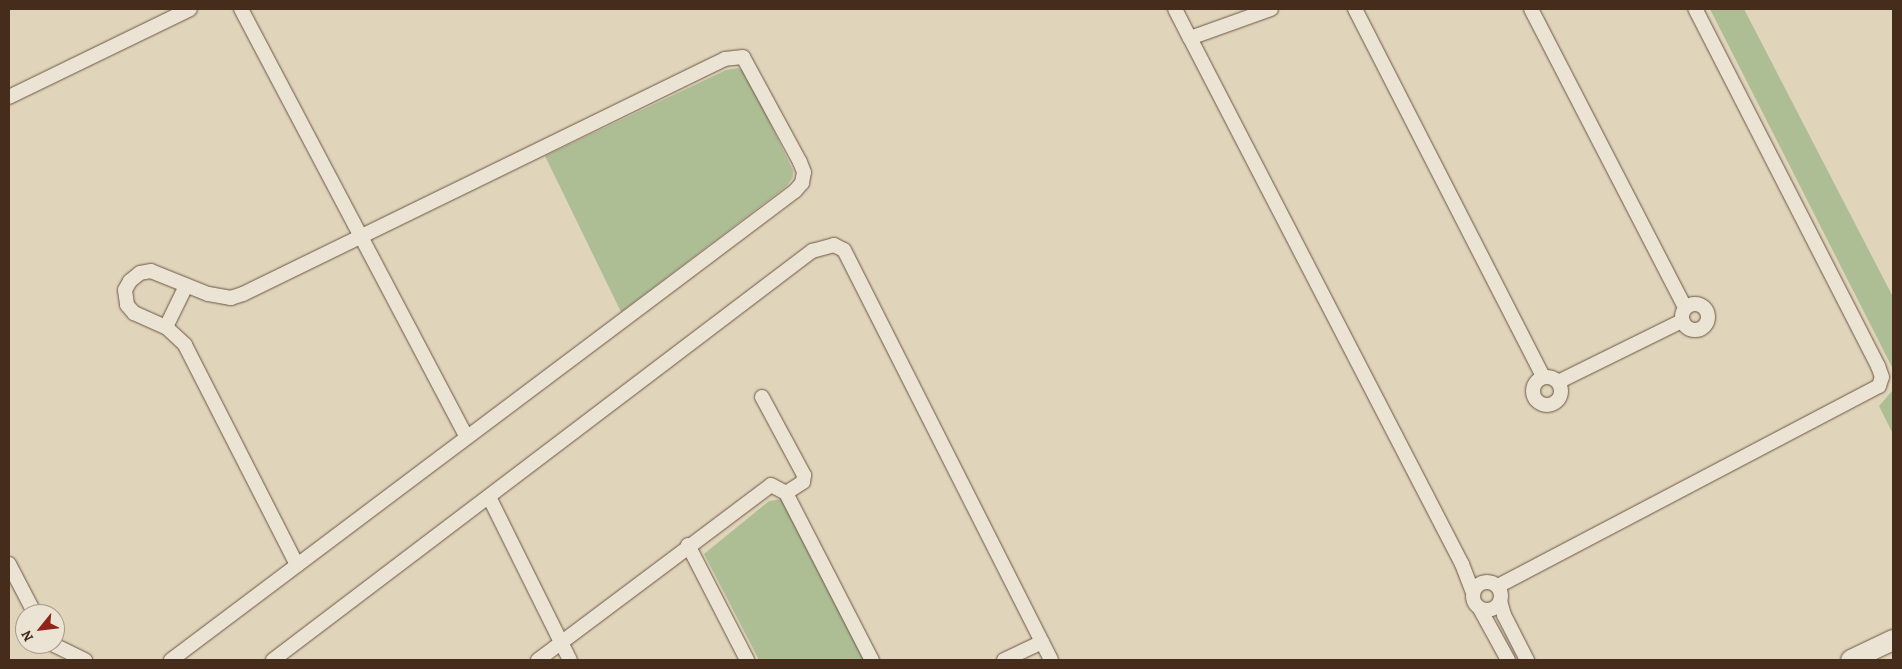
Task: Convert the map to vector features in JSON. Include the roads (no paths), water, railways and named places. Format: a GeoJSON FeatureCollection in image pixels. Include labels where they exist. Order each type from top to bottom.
{"type":"FeatureCollection","features":[{"type":"Feature","properties":{"kind":"main road"},"geometry":{"type":"LineString","coordinates":[[1851,660],[1893,640]]}},
{"type":"Feature","properties":{"kind":"street"},"geometry":{"type":"LineString","coordinates":[[9,98],[190,9]]}},
{"type":"Feature","properties":{"kind":"street"},"geometry":{"type":"LineString","coordinates":[[241,9],[466,436]]}},
{"type":"Feature","properties":{"kind":"street"},"geometry":{"type":"LineString","coordinates":[[1176,9],[1462,564],[1473,592],[1473,602],[1480,609],[1508,660]]}},
{"type":"Feature","properties":{"kind":"street"},"geometry":{"type":"LineString","coordinates":[[1190,38],[1271,9]]}},
{"type":"Feature","properties":{"kind":"street"},"geometry":{"type":"LineString","coordinates":[[1355,9],[1543,378]]}},
{"type":"Feature","properties":{"kind":"street"},"geometry":{"type":"LineString","coordinates":[[1531,9],[1683,315],[1558,382],[1543,378],[1535,383],[1532,392],[1536,401],[1545,406],[1558,400],[1561,391],[1558,382]]}},
{"type":"Feature","properties":{"kind":"street"},"geometry":{"type":"LineString","coordinates":[[1473,592],[1478,584],[1492,584],[1879,386],[1882,377],[1878,366],[1695,9]]}},
{"type":"Feature","properties":{"kind":"street"},"geometry":{"type":"LineString","coordinates":[[171,660],[297,565],[466,436],[802,183],[804,172],[800,162],[749,63],[743,57],[725,59],[360,238],[231,298],[186,286],[151,271],[140,273],[125,290],[127,305],[134,313],[166,327],[185,345],[297,565]]}},
{"type":"Feature","properties":{"kind":"street"},"geometry":{"type":"LineString","coordinates":[[273,660],[812,251],[834,245],[844,250],[1051,660]]}},
{"type":"Feature","properties":{"kind":"street"},"geometry":{"type":"LineString","coordinates":[[166,327],[186,286]]}},
{"type":"Feature","properties":{"kind":"street"},"geometry":{"type":"LineString","coordinates":[[762,397],[804,475],[803,482],[786,493]]}},
{"type":"Feature","properties":{"kind":"street"},"geometry":{"type":"LineString","coordinates":[[538,660],[688,545],[771,485],[786,493],[872,660]]}},
{"type":"Feature","properties":{"kind":"street"},"geometry":{"type":"LineString","coordinates":[[489,497],[570,660]]}},
{"type":"Feature","properties":{"kind":"street"},"geometry":{"type":"LineString","coordinates":[[688,545],[747,660]]}},
{"type":"Feature","properties":{"kind":"street"},"geometry":{"type":"LineString","coordinates":[[9,564],[30,604]]}},
{"type":"Feature","properties":{"kind":"street"},"geometry":{"type":"LineString","coordinates":[[1462,564],[1475,577],[1492,584],[1504,615],[1527,660]]}},
{"type":"Feature","properties":{"kind":"street"},"geometry":{"type":"LineString","coordinates":[[1480,609],[1494,608],[1500,601]]}},
{"type":"Feature","properties":{"kind":"street"},"geometry":{"type":"LineString","coordinates":[[1004,660],[1042,642]]}},
{"type":"Feature","properties":{"kind":"street"},"geometry":{"type":"LineString","coordinates":[[65,651],[85,660]]}}]}
